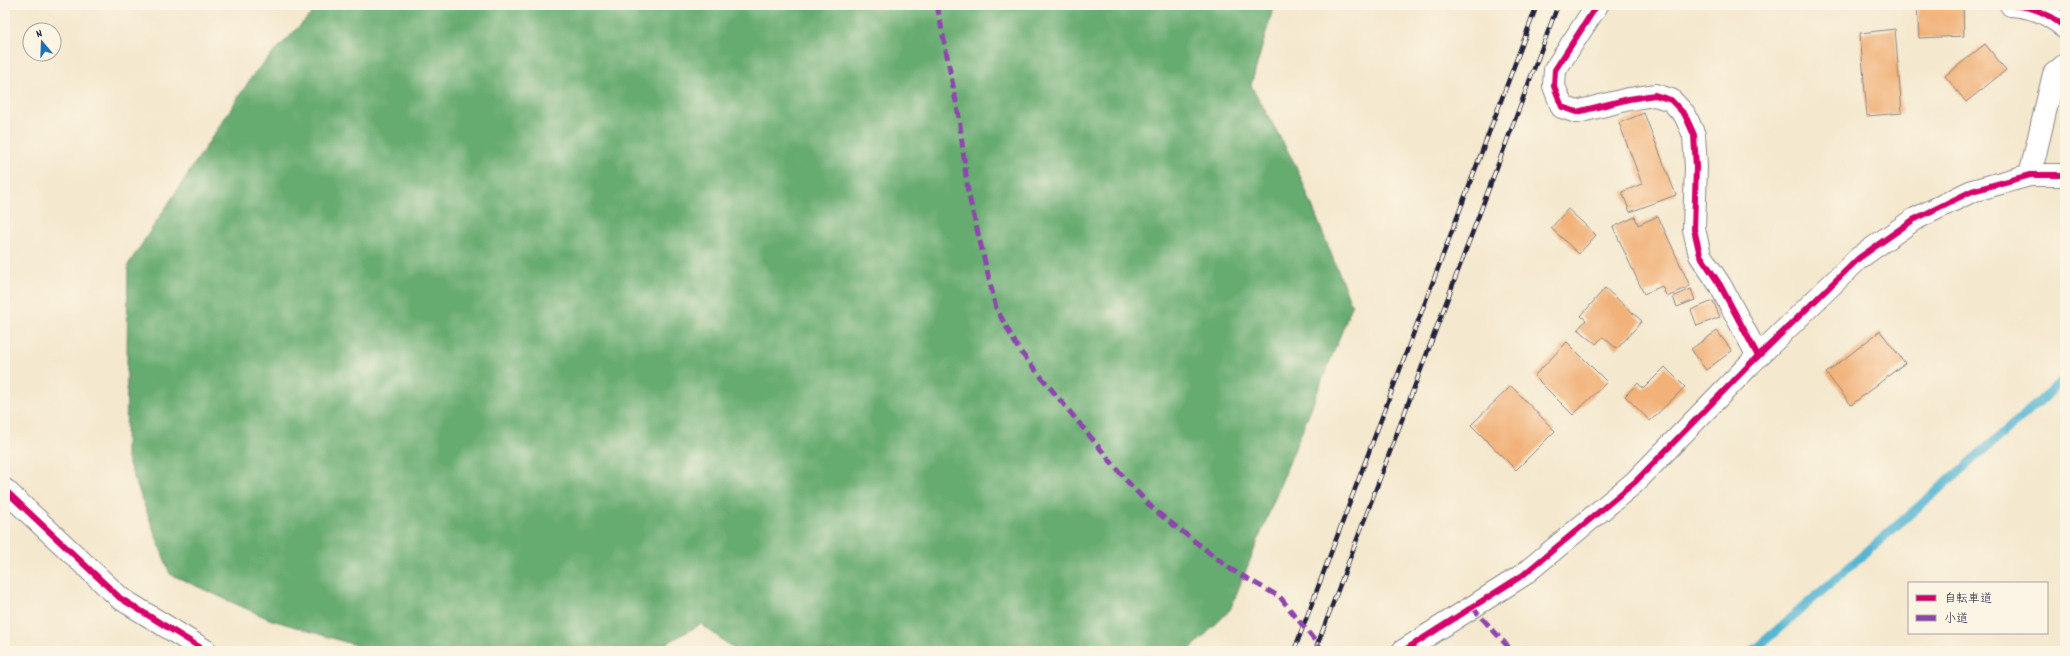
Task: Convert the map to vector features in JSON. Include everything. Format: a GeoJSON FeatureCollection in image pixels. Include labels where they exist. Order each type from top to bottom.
{"type":"FeatureCollection","features":[{"type":"Feature","properties":{"kind":"street"},"geometry":{"type":"LineString","coordinates":[[1598,5],[1555,70],[1554,86],[1562,107],[1577,112],[1629,99],[1655,95],[1671,100],[1685,115],[1694,135],[1696,167],[1694,228],[1700,255],[1720,285],[1758,356]]}},
{"type":"Feature","properties":{"kind":"street"},"geometry":{"type":"LineString","coordinates":[[2011,5],[2024,6],[2046,13],[2065,27]]}},
{"type":"Feature","properties":{"kind":"street"},"geometry":{"type":"LineString","coordinates":[[2030,175],[2054,74],[2065,65]]}},
{"type":"Feature","properties":{"kind":"street"},"geometry":{"type":"LineString","coordinates":[[1403,651],[1523,575],[1623,492],[1758,356],[1859,258],[1913,220],[1972,191],[2030,175],[2065,175]]}},
{"type":"Feature","properties":{"kind":"street"},"geometry":{"type":"LineString","coordinates":[[5,490],[120,598],[206,651]]}},
{"type":"Feature","properties":{"kind":"green space"},"geometry":{"type":"Polygon","coordinates":[[[320,5],[1274,5],[1251,85],[1296,166],[1352,306],[1230,610],[1189,651],[737,651],[701,624],[653,651],[375,651],[269,619],[170,574],[126,456],[128,265],[255,72],[320,5]]]}},
{"type":"Feature","properties":{"kind":"building"},"geometry":{"type":"Polygon","coordinates":[[[1917,5],[1963,5],[1964,36],[1919,38],[1917,5]]]}},
{"type":"Feature","properties":{"kind":"building"},"geometry":{"type":"Polygon","coordinates":[[[1895,29],[1902,113],[1867,116],[1860,33],[1895,29]]]}},
{"type":"Feature","properties":{"kind":"building"},"geometry":{"type":"Polygon","coordinates":[[[1985,44],[2006,70],[1966,102],[1945,76],[1985,44]]]}},
{"type":"Feature","properties":{"kind":"building"},"geometry":{"type":"Polygon","coordinates":[[[1644,113],[1676,195],[1630,212],[1622,192],[1642,184],[1619,123],[1644,113]]]}},
{"type":"Feature","properties":{"kind":"building"},"geometry":{"type":"Polygon","coordinates":[[[1568,209],[1596,235],[1579,254],[1551,228],[1568,209]]]}},
{"type":"Feature","properties":{"kind":"building"},"geometry":{"type":"Polygon","coordinates":[[[1658,216],[1690,286],[1667,297],[1662,286],[1644,294],[1613,227],[1635,217],[1638,225],[1658,216]]]}},
{"type":"Feature","properties":{"kind":"building"},"geometry":{"type":"Polygon","coordinates":[[[1605,288],[1642,321],[1617,349],[1603,337],[1596,344],[1578,329],[1586,320],[1581,316],[1605,288]]]}},
{"type":"Feature","properties":{"kind":"building"},"geometry":{"type":"Polygon","coordinates":[[[1691,289],[1695,300],[1677,307],[1673,297],[1691,289]]]}},
{"type":"Feature","properties":{"kind":"building"},"geometry":{"type":"Polygon","coordinates":[[[1713,301],[1720,317],[1697,326],[1691,310],[1713,301]]]}},
{"type":"Feature","properties":{"kind":"building"},"geometry":{"type":"Polygon","coordinates":[[[1717,331],[1732,351],[1706,370],[1691,349],[1717,331]]]}},
{"type":"Feature","properties":{"kind":"building"},"geometry":{"type":"Polygon","coordinates":[[[1880,331],[1905,363],[1851,405],[1826,373],[1880,331]]]}},
{"type":"Feature","properties":{"kind":"building"},"geometry":{"type":"Polygon","coordinates":[[[1567,342],[1607,382],[1573,415],[1534,376],[1567,342]]]}},
{"type":"Feature","properties":{"kind":"building"},"geometry":{"type":"Polygon","coordinates":[[[1665,367],[1685,387],[1650,421],[1625,396],[1638,383],[1643,389],[1665,367]]]}},
{"type":"Feature","properties":{"kind":"building"},"geometry":{"type":"Polygon","coordinates":[[[1511,386],[1555,431],[1516,470],[1471,425],[1511,386]]]}},
{"type":"Feature","properties":{"kind":"waterway"},"geometry":{"type":"LineString","coordinates":[[1753,651],[2065,379]]}},
{"type":"Feature","properties":{"kind":"railway"},"geometry":{"type":"LineString","coordinates":[[1294,651],[1537,5]]}},
{"type":"Feature","properties":{"kind":"railway"},"geometry":{"type":"LineString","coordinates":[[1315,651],[1558,5]]}},
{"type":"Feature","properties":{"kind":"marked path"},"geometry":{"type":"LineString","coordinates":[[937,5],[959,117],[968,192],[996,308],[1019,350],[1126,480],[1153,509],[1232,570],[1280,597],[1323,651]]}},
{"type":"Feature","properties":{"kind":"marked path"},"geometry":{"type":"LineString","coordinates":[[1472,607],[1512,651]]}},
{"type":"Feature","properties":{"kind":"cycle path"},"geometry":{"type":"LineString","coordinates":[[1597,5],[1555,70],[1554,86],[1562,107],[1577,112],[1629,99],[1655,95],[1671,100],[1685,115],[1694,135],[1696,167],[1694,229],[1700,255],[1720,285],[1758,356]]}},
{"type":"Feature","properties":{"kind":"cycle path"},"geometry":{"type":"LineString","coordinates":[[2011,5],[2034,9],[2052,18],[2065,27]]}},
{"type":"Feature","properties":{"kind":"cycle path"},"geometry":{"type":"LineString","coordinates":[[1403,651],[1523,575],[1635,482],[1750,364],[1859,258],[1913,220],[1972,191],[2030,175],[2065,175]]}},
{"type":"Feature","properties":{"kind":"cycle path"},"geometry":{"type":"LineString","coordinates":[[5,490],[120,598],[206,651]]}}]}
